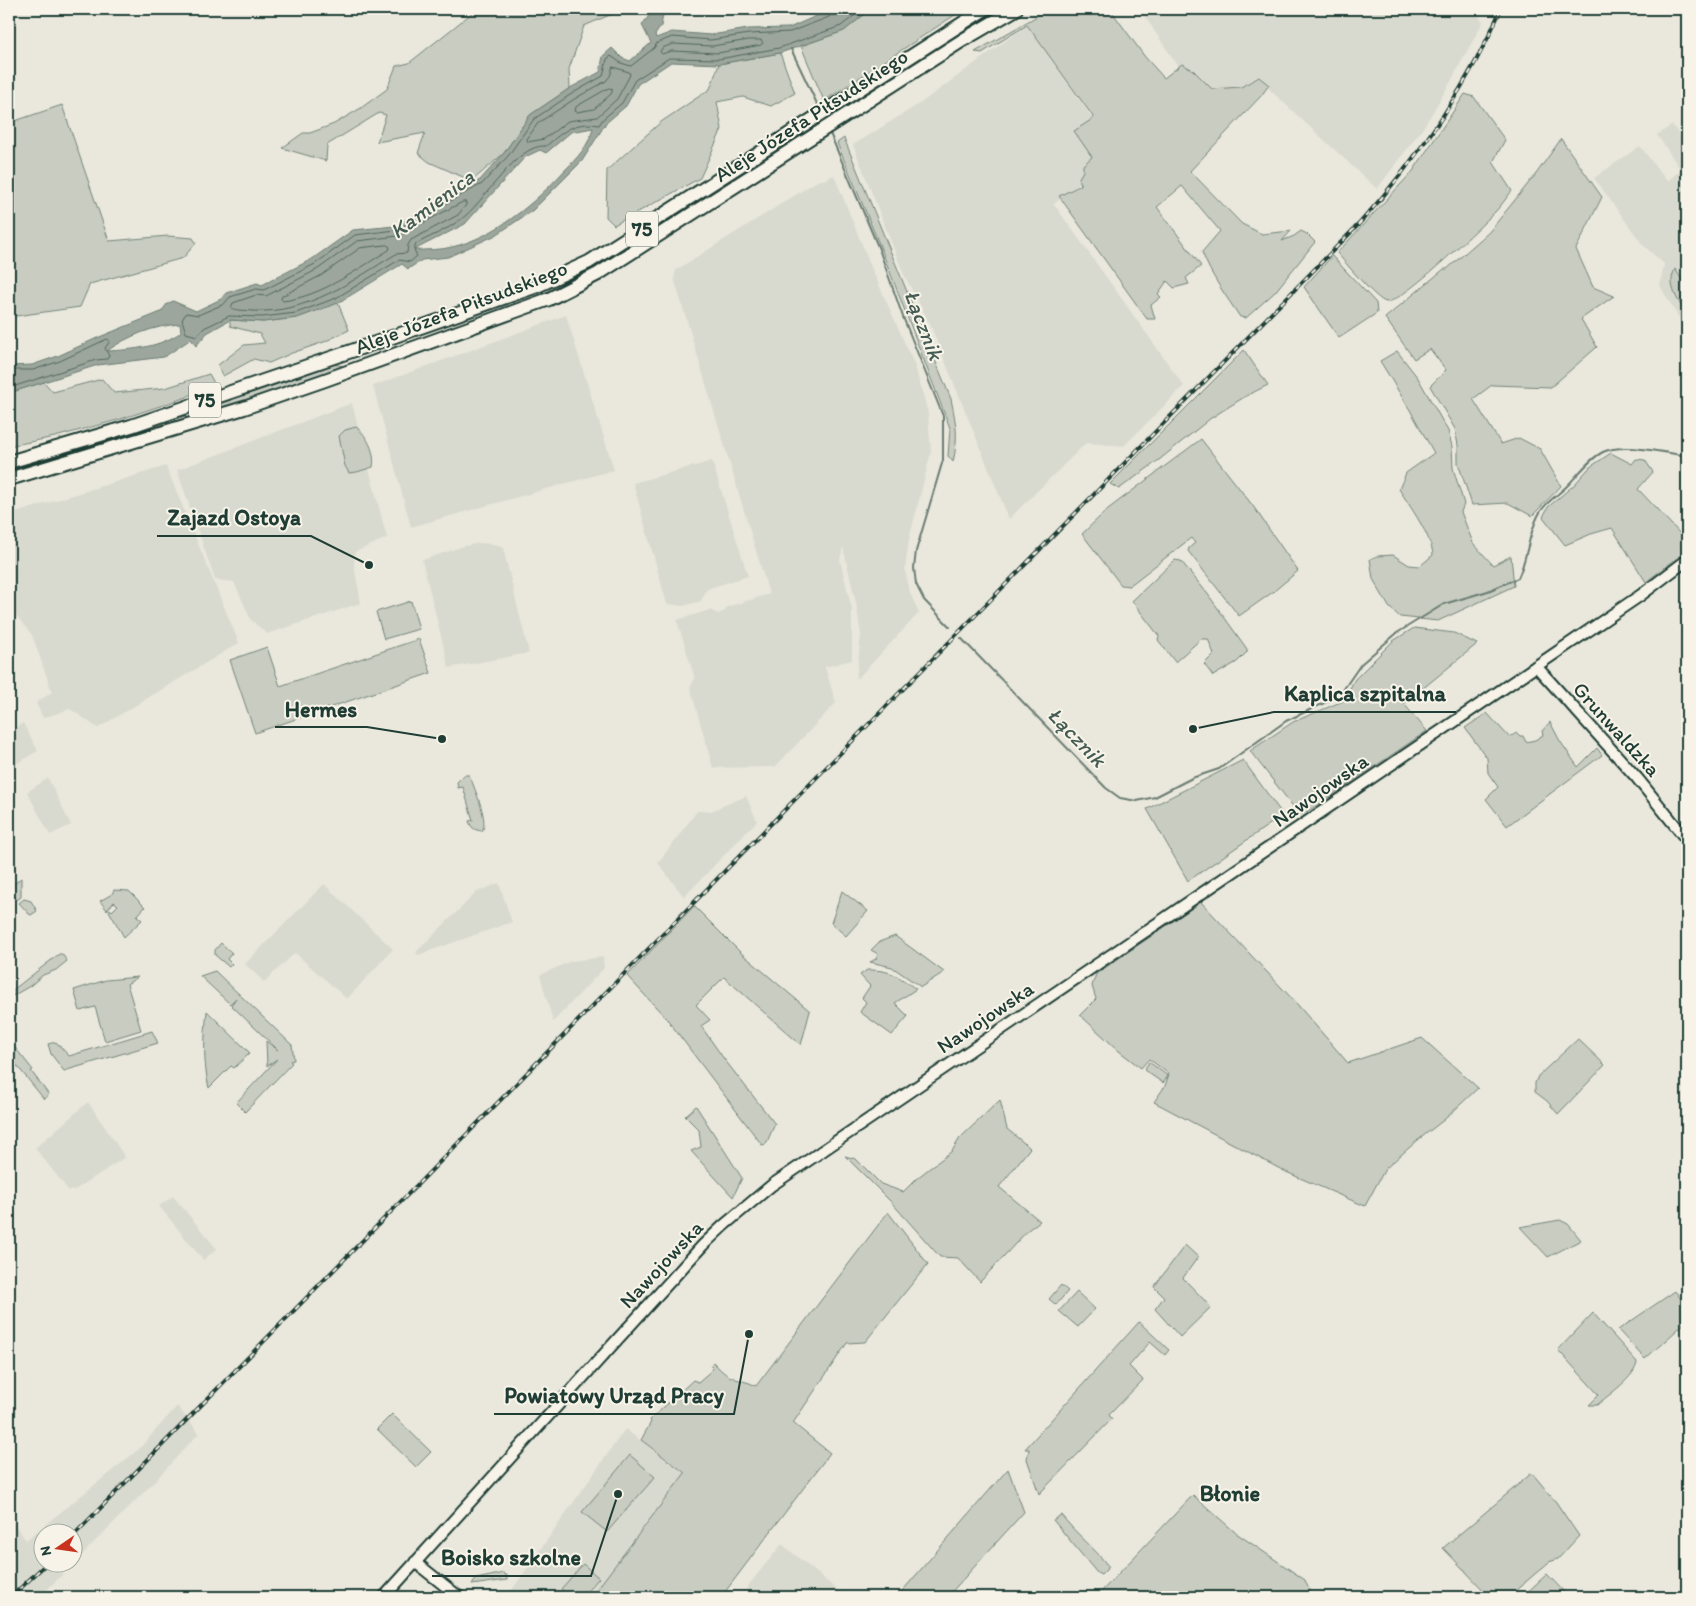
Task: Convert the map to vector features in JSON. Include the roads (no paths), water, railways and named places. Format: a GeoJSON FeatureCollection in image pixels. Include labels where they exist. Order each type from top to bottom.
{"type":"FeatureCollection","features":[{"type":"Feature","properties":{"kind":"main road","name":"Aleje Józefa Piłsudskiego"},"geometry":{"type":"LineString","coordinates":[[9,462],[131,426],[466,311],[537,286],[589,262],[985,9]]}},
{"type":"Feature","properties":{"kind":"main road","name":"Aleje Józefa Piłsudskiego"},"geometry":{"type":"LineString","coordinates":[[9,479],[244,408],[549,299],[573,288],[682,221],[963,40],[1016,9]]}},
{"type":"Feature","properties":{"kind":"main road"},"geometry":{"type":"LineString","coordinates":[[674,208],[682,221]]}},
{"type":"Feature","properties":{"kind":"main road"},"geometry":{"type":"LineString","coordinates":[[466,311],[470,327]]}},
{"type":"Feature","properties":{"kind":"street","name":"Nawojowska"},"geometry":{"type":"LineString","coordinates":[[384,1597],[722,1226],[766,1191],[1641,595],[1687,560]]}},
{"type":"Feature","properties":{"kind":"street","name":"Grunwaldzka"},"geometry":{"type":"LineString","coordinates":[[1536,666],[1637,778],[1687,840]]}},
{"type":"Feature","properties":{"kind":"street"},"geometry":{"type":"LineString","coordinates":[[415,1562],[459,1597]]}},
{"type":"Feature","properties":{"kind":"water"},"geometry":{"type":"Polygon","coordinates":[[[654,9],[664,9],[661,26],[655,35],[656,38],[672,32],[711,35],[748,29],[789,28],[832,9],[871,9],[844,31],[780,53],[719,64],[671,62],[638,84],[626,106],[606,123],[582,161],[533,210],[496,235],[448,257],[422,260],[408,269],[402,264],[338,303],[297,318],[263,322],[230,320],[207,333],[196,346],[191,339],[164,357],[98,365],[9,393],[9,366],[32,365],[58,356],[161,312],[167,304],[173,301],[196,311],[221,299],[226,293],[257,283],[262,285],[312,259],[353,230],[395,226],[480,180],[504,153],[530,115],[570,88],[600,72],[603,56],[612,48],[622,58],[630,61],[651,43],[642,25],[654,9]],[[593,128],[571,132],[546,153],[540,150],[525,157],[465,224],[414,250],[452,247],[468,242],[499,227],[553,183],[578,156],[589,140],[593,128]],[[180,324],[160,327],[141,333],[107,351],[136,349],[165,341],[181,332],[180,324]]]}},
{"type":"Feature","properties":{"kind":"waterway","name":"Łącznik"},"geometry":{"type":"LineString","coordinates":[[791,49],[819,108]]}},
{"type":"Feature","properties":{"kind":"waterway","name":"Łącznik"},"geometry":{"type":"LineString","coordinates":[[829,131],[879,249],[903,317],[943,416],[943,460],[916,551],[914,568],[916,584],[924,600],[950,627]]}},
{"type":"Feature","properties":{"kind":"waterway"},"geometry":{"type":"LineString","coordinates":[[961,638],[1106,788],[1120,798],[1137,801],[1155,797],[1192,778],[1219,769],[1286,721],[1339,696],[1361,664],[1397,633],[1444,604],[1488,591],[1518,578],[1532,531],[1541,511],[1547,503],[1598,455],[1612,449],[1633,448],[1687,456]]}},
{"type":"Feature","properties":{"kind":"railway"},"geometry":{"type":"LineString","coordinates":[[82,1527],[1359,224],[1401,174],[1439,122],[1473,67],[1501,9]]}},
{"type":"Feature","properties":{"kind":"railway"},"geometry":{"type":"LineString","coordinates":[[11,1597],[35,1574]]}},
{"type":"Feature","properties":{"kind":"place","name":"Zajazd Ostoya"},"geometry":{"type":"Point","coordinates":[369,565]}},
{"type":"Feature","properties":{"kind":"place","name":"Kaplica szpitalna"},"geometry":{"type":"Point","coordinates":[1193,729]}},
{"type":"Feature","properties":{"kind":"place","name":"Hermes"},"geometry":{"type":"Point","coordinates":[442,739]}},
{"type":"Feature","properties":{"kind":"place","name":"Powiatowy Urząd Pracy"},"geometry":{"type":"Point","coordinates":[749,1334]}},
{"type":"Feature","properties":{"kind":"place","name":"Boisko szkolne"},"geometry":{"type":"Point","coordinates":[618,1494]}},
{"type":"Feature","properties":{"kind":"district","name":"Błonie"},"geometry":{"type":"Point","coordinates":[1230,1493]}},
{"type":"Feature","properties":{"kind":"water label","name":"Kamienica"},"geometry":{"type":"Point","coordinates":[432,204]}}]}
